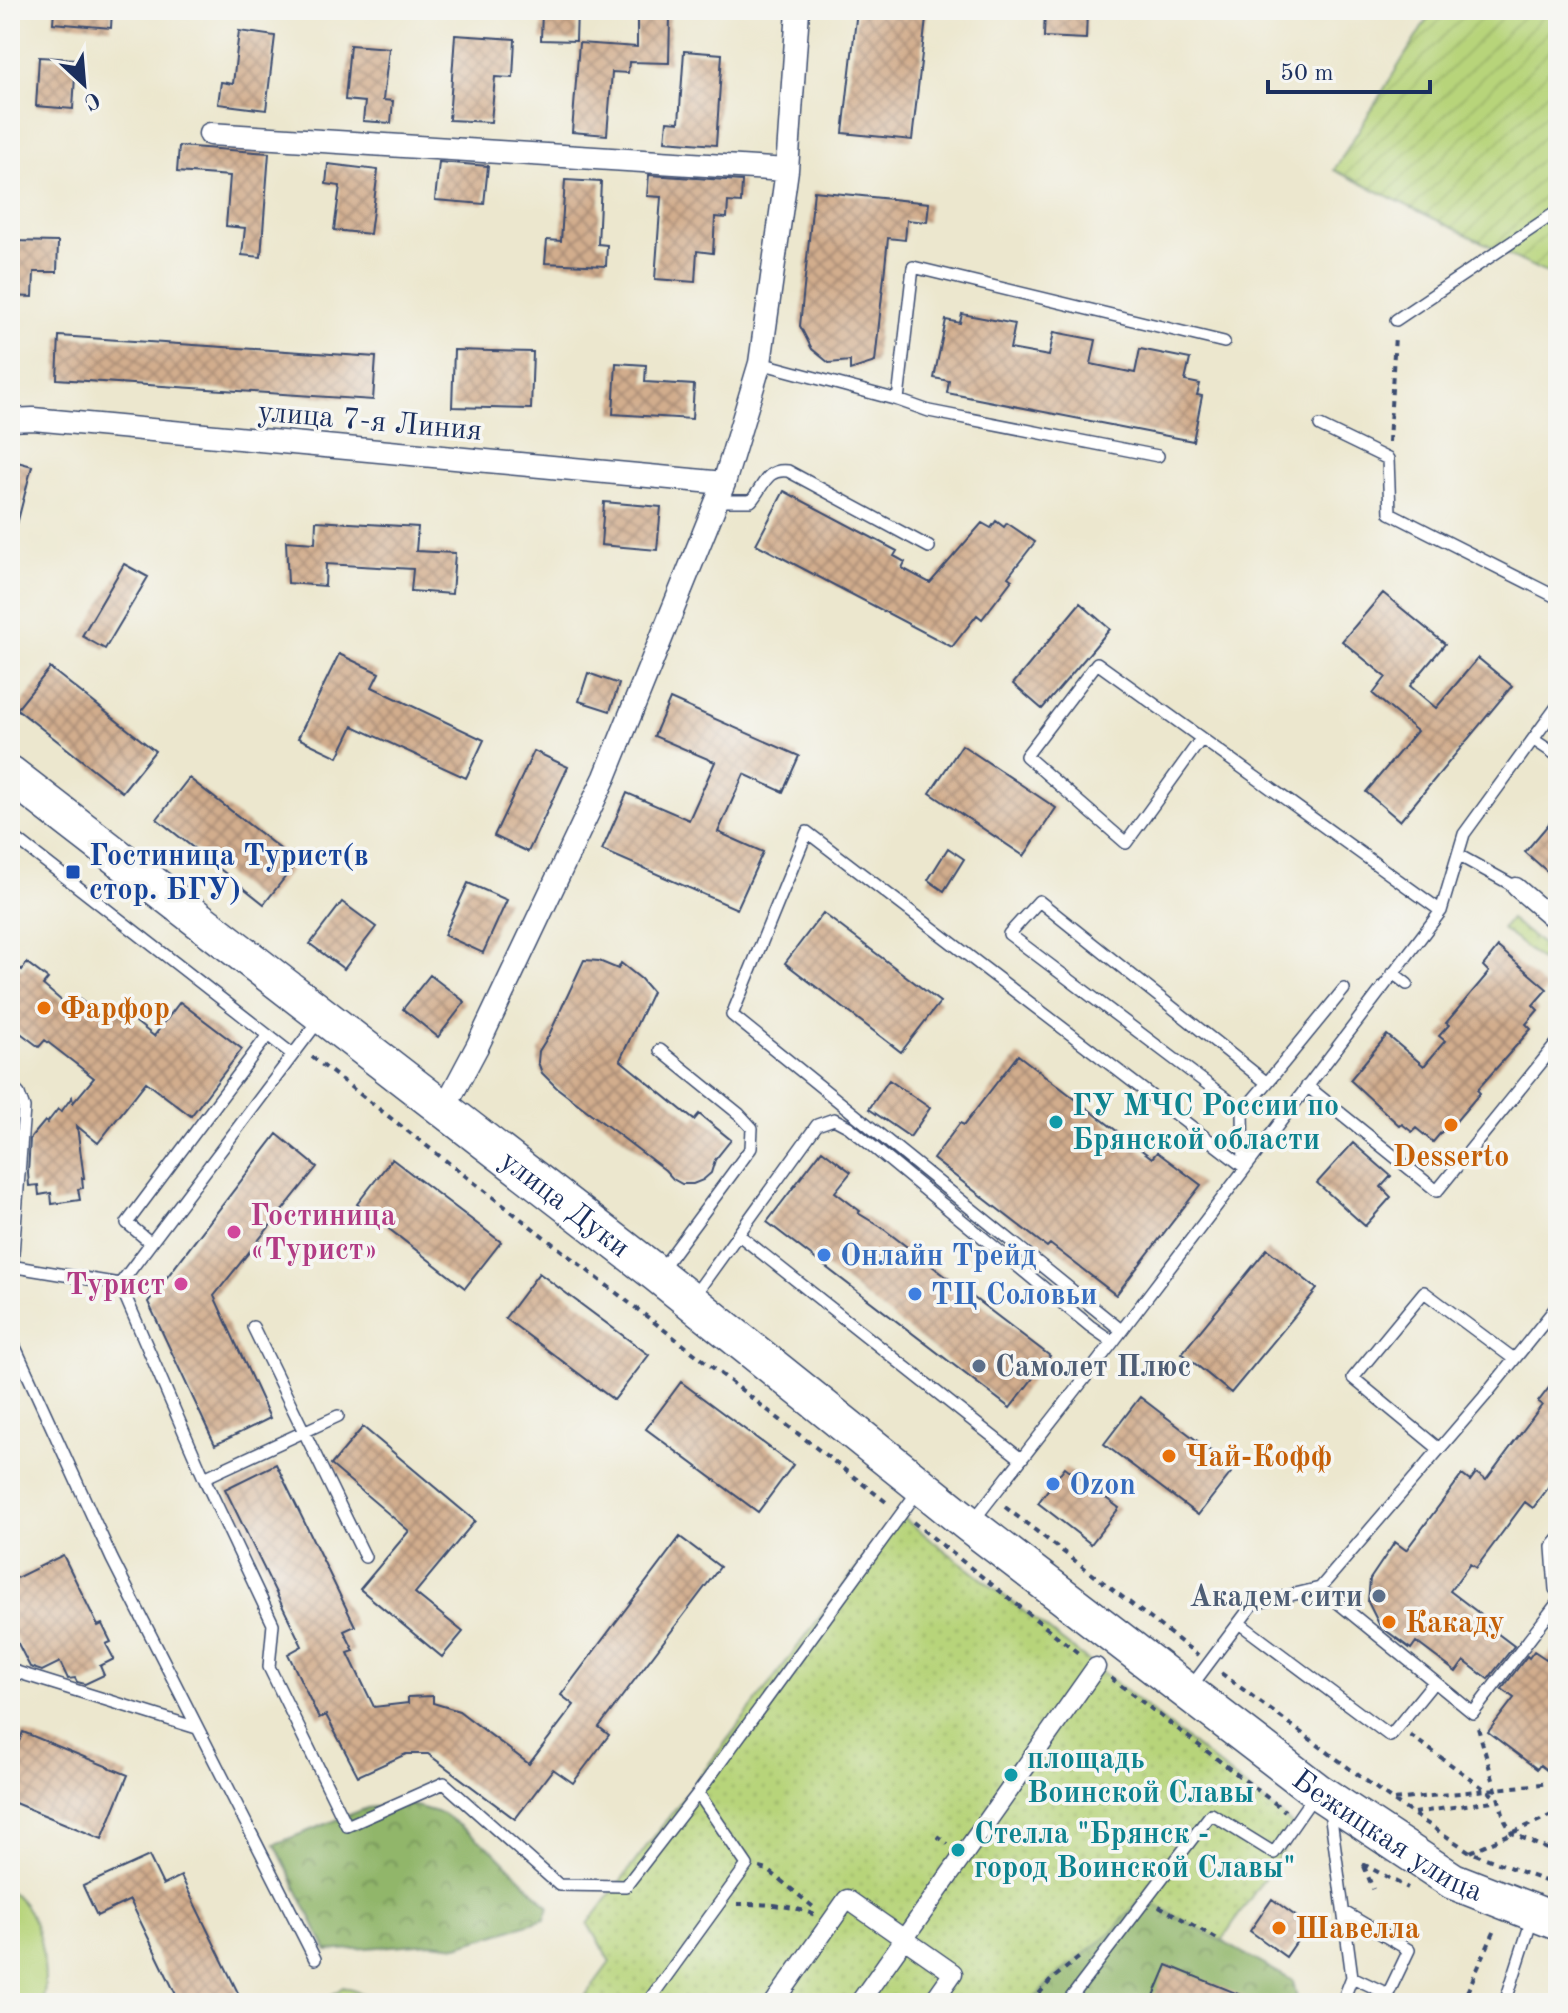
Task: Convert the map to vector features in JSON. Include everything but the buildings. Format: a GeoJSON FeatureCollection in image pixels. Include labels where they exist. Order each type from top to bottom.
{"type":"FeatureCollection","features":[{"type":"Feature","properties":{"kind":"main road","name":"улица Дуки"},"geometry":{"type":"LineString","coordinates":[[10,774],[690,1300],[912,1500],[970,1525],[1117,1636]]}},
{"type":"Feature","properties":{"kind":"main road","name":"Бежицкая улица"},"geometry":{"type":"LineString","coordinates":[[1117,1636],[1199,1677],[1314,1803],[1453,1881],[1546,1918]]}},
{"type":"Feature","properties":{"kind":"street"},"geometry":{"type":"LineString","coordinates":[[444,1109],[478,1045],[605,777],[721,492],[760,363],[787,170],[798,10]]}},
{"type":"Feature","properties":{"kind":"street"},"geometry":{"type":"LineString","coordinates":[[210,134],[787,170]]}},
{"type":"Feature","properties":{"kind":"street","name":"улица 7-я Линия"},"geometry":{"type":"LineString","coordinates":[[10,420],[33,419],[721,492]]}},
{"type":"Feature","properties":{"kind":"street"},"geometry":{"type":"LineString","coordinates":[[1516,887],[1558,923]]}},
{"type":"Feature","properties":{"kind":"street"},"geometry":{"type":"LineString","coordinates":[[859,2003],[1096,1667]]}},
{"type":"Feature","properties":{"kind":"street"},"geometry":{"type":"LineString","coordinates":[[774,2003],[847,1899],[953,1973],[932,2003]]}},
{"type":"Feature","properties":{"kind":"lane"},"geometry":{"type":"LineString","coordinates":[[1396,320],[1558,211]]}},
{"type":"Feature","properties":{"kind":"lane"},"geometry":{"type":"LineString","coordinates":[[898,400],[913,267],[1224,342]]}},
{"type":"Feature","properties":{"kind":"lane"},"geometry":{"type":"LineString","coordinates":[[760,363],[929,411],[1158,456]]}},
{"type":"Feature","properties":{"kind":"lane"},"geometry":{"type":"LineString","coordinates":[[1320,426],[1388,459],[1390,513],[1558,598]]}},
{"type":"Feature","properties":{"kind":"lane"},"geometry":{"type":"LineString","coordinates":[[721,492],[751,501],[770,473],[788,471],[929,547]]}},
{"type":"Feature","properties":{"kind":"lane"},"geometry":{"type":"LineString","coordinates":[[1201,739],[1126,843],[1026,756],[1097,663],[1441,911]]}},
{"type":"Feature","properties":{"kind":"lane"},"geometry":{"type":"LineString","coordinates":[[970,1525],[1441,911],[1464,834],[1558,705]]}},
{"type":"Feature","properties":{"kind":"lane"},"geometry":{"type":"LineString","coordinates":[[1534,740],[1558,756]]}},
{"type":"Feature","properties":{"kind":"lane"},"geometry":{"type":"LineString","coordinates":[[1121,1330],[732,1015],[807,832],[1244,1167]]}},
{"type":"Feature","properties":{"kind":"lane"},"geometry":{"type":"LineString","coordinates":[[10,834],[268,1035],[295,1050]]}},
{"type":"Feature","properties":{"kind":"lane"},"geometry":{"type":"LineString","coordinates":[[1458,855],[1516,887]]}},
{"type":"Feature","properties":{"kind":"lane"},"geometry":{"type":"LineString","coordinates":[[1243,1111],[1009,934],[1039,901],[1267,1083]]}},
{"type":"Feature","properties":{"kind":"lane"},"geometry":{"type":"LineString","coordinates":[[1393,973],[1407,984]]}},
{"type":"Feature","properties":{"kind":"lane"},"geometry":{"type":"LineString","coordinates":[[1244,1167],[1243,1111],[1344,989]]}},
{"type":"Feature","properties":{"kind":"lane"},"geometry":{"type":"LineString","coordinates":[[120,1284],[323,1015]]}},
{"type":"Feature","properties":{"kind":"lane"},"geometry":{"type":"LineString","coordinates":[[151,1243],[127,1223],[268,1035]]}},
{"type":"Feature","properties":{"kind":"lane"},"geometry":{"type":"LineString","coordinates":[[1307,1086],[1437,1191],[1558,1042]]}},
{"type":"Feature","properties":{"kind":"lane"},"geometry":{"type":"LineString","coordinates":[[657,1274],[751,1148],[752,1128],[660,1050]]}},
{"type":"Feature","properties":{"kind":"lane"},"geometry":{"type":"LineString","coordinates":[[10,1085],[19,1094],[24,1108],[11,1267],[120,1284]]}},
{"type":"Feature","properties":{"kind":"lane"},"geometry":{"type":"LineString","coordinates":[[690,1300],[817,1125],[834,1119],[849,1127],[1113,1342]]}},
{"type":"Feature","properties":{"kind":"lane"},"geometry":{"type":"LineString","coordinates":[[739,1235],[1021,1459]]}},
{"type":"Feature","properties":{"kind":"lane"},"geometry":{"type":"LineString","coordinates":[[120,1284],[204,1478],[273,1624],[269,1667],[347,1826],[444,1783],[559,1885],[626,1886],[698,1793],[912,1500]]}},
{"type":"Feature","properties":{"kind":"lane"},"geometry":{"type":"LineString","coordinates":[[1439,1449],[1353,1378],[1424,1292],[1514,1359]]}},
{"type":"Feature","properties":{"kind":"lane"},"geometry":{"type":"LineString","coordinates":[[1199,1677],[1253,1604],[1320,1588],[1558,1305]]}},
{"type":"Feature","properties":{"kind":"lane"},"geometry":{"type":"LineString","coordinates":[[253,1327],[365,1557]]}},
{"type":"Feature","properties":{"kind":"lane"},"geometry":{"type":"LineString","coordinates":[[10,1336],[112,1559],[315,1959]]}},
{"type":"Feature","properties":{"kind":"lane"},"geometry":{"type":"LineString","coordinates":[[204,1478],[338,1416]]}},
{"type":"Feature","properties":{"kind":"lane"},"geometry":{"type":"LineString","coordinates":[[1558,1540],[1552,1547],[1555,1589],[1558,1592]]}},
{"type":"Feature","properties":{"kind":"lane"},"geometry":{"type":"LineString","coordinates":[[1320,1588],[1473,1713],[1558,1602]]}},
{"type":"Feature","properties":{"kind":"lane"},"geometry":{"type":"LineString","coordinates":[[1239,1623],[1390,1736],[1434,1682]]}},
{"type":"Feature","properties":{"kind":"lane"},"geometry":{"type":"LineString","coordinates":[[10,1670],[197,1728]]}},
{"type":"Feature","properties":{"kind":"lane"},"geometry":{"type":"LineString","coordinates":[[647,2003],[747,1865],[698,1793]]}},
{"type":"Feature","properties":{"kind":"lane"},"geometry":{"type":"LineString","coordinates":[[1314,1803],[1344,1912],[1352,1977],[1342,2003]]}},
{"type":"Feature","properties":{"kind":"lane"},"geometry":{"type":"LineString","coordinates":[[1067,2003],[1211,1814],[1274,1853],[1314,1803]]}},
{"type":"Feature","properties":{"kind":"lane"},"geometry":{"type":"LineString","coordinates":[[1344,1912],[1409,1950],[1388,1994],[1352,1977]]}},
{"type":"Feature","properties":{"kind":"lane"},"geometry":{"type":"LineString","coordinates":[[1505,2003],[1546,1918]]}},
{"type":"Feature","properties":{"kind":"path"},"geometry":{"type":"LineString","coordinates":[[1388,459],[1396,320]]}},
{"type":"Feature","properties":{"kind":"path"},"geometry":{"type":"LineString","coordinates":[[295,1050],[912,1500],[1096,1667],[1314,1803]]}},
{"type":"Feature","properties":{"kind":"path"},"geometry":{"type":"LineString","coordinates":[[991,1496],[1199,1677],[1470,1852],[1558,1886]]}},
{"type":"Feature","properties":{"kind":"path"},"geometry":{"type":"LineString","coordinates":[[1478,1725],[1505,1821],[1512,1833],[1558,1854]]}},
{"type":"Feature","properties":{"kind":"path"},"geometry":{"type":"LineString","coordinates":[[1398,1727],[1499,1800]]}},
{"type":"Feature","properties":{"kind":"path"},"geometry":{"type":"LineString","coordinates":[[1392,1800],[1551,1783]]}},
{"type":"Feature","properties":{"kind":"path"},"geometry":{"type":"LineString","coordinates":[[1412,1814],[1499,1800]]}},
{"type":"Feature","properties":{"kind":"path"},"geometry":{"type":"LineString","coordinates":[[1470,1852],[1558,1812]]}},
{"type":"Feature","properties":{"kind":"path"},"geometry":{"type":"LineString","coordinates":[[1363,1864],[1373,1889]]}},
{"type":"Feature","properties":{"kind":"path"},"geometry":{"type":"LineString","coordinates":[[747,1865],[768,1870],[831,1921]]}},
{"type":"Feature","properties":{"kind":"path"},"geometry":{"type":"LineString","coordinates":[[718,1904],[763,1904],[802,1909],[831,1921]]}},
{"type":"Feature","properties":{"kind":"path"},"geometry":{"type":"LineString","coordinates":[[1462,2003],[1496,1928]]}},
{"type":"Feature","properties":{"kind":"green space"},"geometry":{"type":"Polygon","coordinates":[[[1433,10],[1558,10],[1558,279],[1334,170],[1433,10]]]}},
{"type":"Feature","properties":{"kind":"green space"},"geometry":{"type":"Polygon","coordinates":[[[1510,919],[1552,952],[1543,962],[1502,929],[1510,919]]]}},
{"type":"Feature","properties":{"kind":"green space"},"geometry":{"type":"Polygon","coordinates":[[[898,1514],[1298,1829],[1221,1941],[1142,1897],[1110,1934],[1051,1980],[1031,2003],[580,2003],[610,1962],[588,1924],[898,1514]]]}},
{"type":"Feature","properties":{"kind":"green space"},"geometry":{"type":"Polygon","coordinates":[[[405,1803],[443,1814],[494,1851],[549,1907],[545,1919],[458,1946],[431,1943],[327,1951],[275,1844],[367,1808],[405,1803]]]}},
{"type":"Feature","properties":{"kind":"green space"},"geometry":{"type":"Polygon","coordinates":[[[10,1892],[28,1911],[40,1942],[45,1975],[42,2003],[10,2003],[10,1892]]]}},
{"type":"Feature","properties":{"kind":"green space"},"geometry":{"type":"Polygon","coordinates":[[[1142,1897],[1293,1981],[1298,2003],[1031,2003],[1051,1980],[1142,1897]]]}},
{"type":"Feature","properties":{"kind":"green space"},"geometry":{"type":"Polygon","coordinates":[[[343,1987],[389,2003],[321,2003],[343,1987]]]}},
{"type":"Feature","properties":{"kind":"place","name":"Гостиница Турист(в стор. БГУ)"},"geometry":{"type":"Point","coordinates":[73,872]}},
{"type":"Feature","properties":{"kind":"place","name":"Фарфор"},"geometry":{"type":"Point","coordinates":[44,1008]}},
{"type":"Feature","properties":{"kind":"place","name":"ГУ МЧС России по Брянской области"},"geometry":{"type":"Point","coordinates":[1056,1122]}},
{"type":"Feature","properties":{"kind":"place","name":"Desserto"},"geometry":{"type":"Point","coordinates":[1451,1125]}},
{"type":"Feature","properties":{"kind":"place","name":"Гостиница «Турист»"},"geometry":{"type":"Point","coordinates":[234,1232]}},
{"type":"Feature","properties":{"kind":"place","name":"Онлайн Трейд"},"geometry":{"type":"Point","coordinates":[824,1255]}},
{"type":"Feature","properties":{"kind":"place","name":"Турист"},"geometry":{"type":"Point","coordinates":[181,1284]}},
{"type":"Feature","properties":{"kind":"place","name":"ТЦ Соловьи"},"geometry":{"type":"Point","coordinates":[915,1294]}},
{"type":"Feature","properties":{"kind":"place","name":"Самолет Плюс"},"geometry":{"type":"Point","coordinates":[979,1366]}},
{"type":"Feature","properties":{"kind":"place","name":"Чай-Кофф"},"geometry":{"type":"Point","coordinates":[1169,1456]}},
{"type":"Feature","properties":{"kind":"place","name":"Ozon"},"geometry":{"type":"Point","coordinates":[1053,1484]}},
{"type":"Feature","properties":{"kind":"place","name":"Академ сити"},"geometry":{"type":"Point","coordinates":[1379,1596]}},
{"type":"Feature","properties":{"kind":"place","name":"Какаду"},"geometry":{"type":"Point","coordinates":[1389,1622]}},
{"type":"Feature","properties":{"kind":"place","name":"площадь Воинской Славы"},"geometry":{"type":"Point","coordinates":[1011,1775]}},
{"type":"Feature","properties":{"kind":"place","name":"Стелла \"Брянск - город Воинской Славы\""},"geometry":{"type":"Point","coordinates":[958,1850]}},
{"type":"Feature","properties":{"kind":"place","name":"Шавелла"},"geometry":{"type":"Point","coordinates":[1279,1928]}}]}
